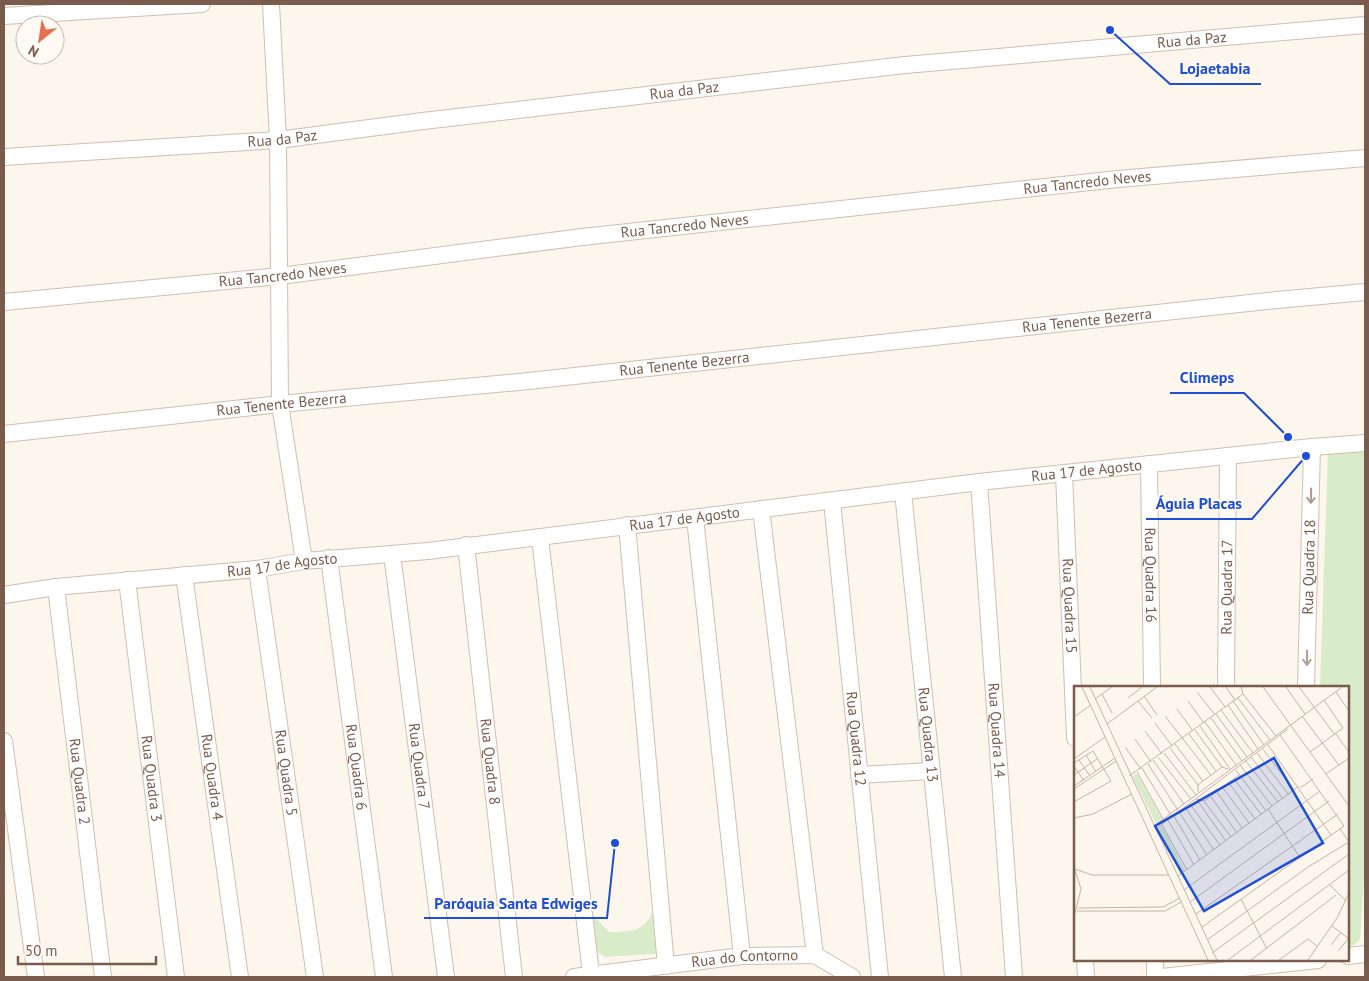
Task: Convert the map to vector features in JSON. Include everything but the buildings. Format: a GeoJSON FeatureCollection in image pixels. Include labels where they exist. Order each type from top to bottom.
{"type":"FeatureCollection","features":[{"type":"Feature","properties":{"kind":"street"},"geometry":{"type":"LineString","coordinates":[[4,16],[202,4]]}},
{"type":"Feature","properties":{"kind":"street"},"geometry":{"type":"LineString","coordinates":[[272,4],[278,140],[280,404],[304,561]]}},
{"type":"Feature","properties":{"kind":"street","name":"Rua da Paz"},"geometry":{"type":"LineString","coordinates":[[4,157],[278,140],[423,120],[905,65],[1365,26]]}},
{"type":"Feature","properties":{"kind":"street","name":"Rua Tancredo Neves"},"geometry":{"type":"LineString","coordinates":[[4,302],[280,276],[622,233],[1118,179],[1365,158]]}},
{"type":"Feature","properties":{"kind":"street","name":"Rua Tenente Bezerra"},"geometry":{"type":"LineString","coordinates":[[4,434],[280,404],[529,381],[1218,306],[1365,292]]}},
{"type":"Feature","properties":{"kind":"street","name":"Rua 17 de Agosto"},"geometry":{"type":"LineString","coordinates":[[4,595],[56,587],[258,568],[329,558],[428,551],[979,482],[1365,443]]}},
{"type":"Feature","properties":{"kind":"street","name":"Rua Quadra 18"},"geometry":{"type":"LineString","coordinates":[[1306,686],[1312,447]]}},
{"type":"Feature","properties":{"kind":"street","name":"Rua Quadra 17"},"geometry":{"type":"LineString","coordinates":[[1226,686],[1228,456]]}},
{"type":"Feature","properties":{"kind":"street","name":"Rua Quadra 16"},"geometry":{"type":"LineString","coordinates":[[1149,464],[1152,686]]}},
{"type":"Feature","properties":{"kind":"street","name":"Rua Quadra 15"},"geometry":{"type":"LineString","coordinates":[[1064,474],[1074,714]]}},
{"type":"Feature","properties":{"kind":"street","name":"Rua Quadra 14"},"geometry":{"type":"LineString","coordinates":[[979,482],[1014,977]]}},
{"type":"Feature","properties":{"kind":"street","name":"Rua Quadra 13"},"geometry":{"type":"LineString","coordinates":[[903,492],[953,977]]}},
{"type":"Feature","properties":{"kind":"street","name":"Rua Quadra 12"},"geometry":{"type":"LineString","coordinates":[[832,501],[880,977]]}},
{"type":"Feature","properties":{"kind":"street"},"geometry":{"type":"LineString","coordinates":[[761,509],[815,955]]}},
{"type":"Feature","properties":{"kind":"street"},"geometry":{"type":"LineString","coordinates":[[695,518],[742,956]]}},
{"type":"Feature","properties":{"kind":"street"},"geometry":{"type":"LineString","coordinates":[[627,525],[666,966]]}},
{"type":"Feature","properties":{"kind":"street"},"geometry":{"type":"LineString","coordinates":[[540,538],[592,974]]}},
{"type":"Feature","properties":{"kind":"street","name":"Rua Quadra 8"},"geometry":{"type":"LineString","coordinates":[[466,545],[514,977]]}},
{"type":"Feature","properties":{"kind":"street","name":"Rua Quadra 7"},"geometry":{"type":"LineString","coordinates":[[392,554],[446,977]]}},
{"type":"Feature","properties":{"kind":"street","name":"Rua Quadra 6"},"geometry":{"type":"LineString","coordinates":[[329,558],[384,977]]}},
{"type":"Feature","properties":{"kind":"street","name":"Rua Quadra 5"},"geometry":{"type":"LineString","coordinates":[[258,568],[315,977]]}},
{"type":"Feature","properties":{"kind":"street","name":"Rua Quadra 4"},"geometry":{"type":"LineString","coordinates":[[184,575],[240,977]]}},
{"type":"Feature","properties":{"kind":"street","name":"Rua Quadra 3"},"geometry":{"type":"LineString","coordinates":[[126,580],[176,977]]}},
{"type":"Feature","properties":{"kind":"street","name":"Rua Quadra 2"},"geometry":{"type":"LineString","coordinates":[[56,587],[103,977]]}},
{"type":"Feature","properties":{"kind":"street"},"geometry":{"type":"LineString","coordinates":[[4,741],[36,977]]}},
{"type":"Feature","properties":{"kind":"street"},"geometry":{"type":"LineString","coordinates":[[859,775],[932,771]]}},
{"type":"Feature","properties":{"kind":"street"},"geometry":{"type":"LineString","coordinates":[[1349,956],[1365,954]]}},
{"type":"Feature","properties":{"kind":"street","name":"Rua do Contorno"},"geometry":{"type":"LineString","coordinates":[[574,977],[742,956],[815,955],[852,977]]}},
{"type":"Feature","properties":{"kind":"street"},"geometry":{"type":"LineString","coordinates":[[1085,961],[1086,977]]}},
{"type":"Feature","properties":{"kind":"street"},"geometry":{"type":"LineString","coordinates":[[1155,961],[1155,977]]}},
{"type":"Feature","properties":{"kind":"street"},"geometry":{"type":"LineString","coordinates":[[1162,977],[1225,965],[1300,961]]}},
{"type":"Feature","properties":{"kind":"green space"},"geometry":{"type":"Polygon","coordinates":[[[1365,449],[1365,863],[1360,940],[1354,945],[1349,946],[1349,686],[1320,686],[1328,452],[1365,449]]]}},
{"type":"Feature","properties":{"kind":"green space"},"geometry":{"type":"Polygon","coordinates":[[[661,894],[665,953],[605,957],[594,949],[589,911],[609,932],[631,931],[644,925],[661,894]]]}},
{"type":"Feature","properties":{"kind":"place","name":"Lojaetabia"},"geometry":{"type":"Point","coordinates":[1110,30]}},
{"type":"Feature","properties":{"kind":"place","name":"Climeps"},"geometry":{"type":"Point","coordinates":[1288,437]}},
{"type":"Feature","properties":{"kind":"place","name":"Águia Placas"},"geometry":{"type":"Point","coordinates":[1306,456]}},
{"type":"Feature","properties":{"kind":"place","name":"Paróquia Santa Edwiges"},"geometry":{"type":"Point","coordinates":[615,843]}}]}
